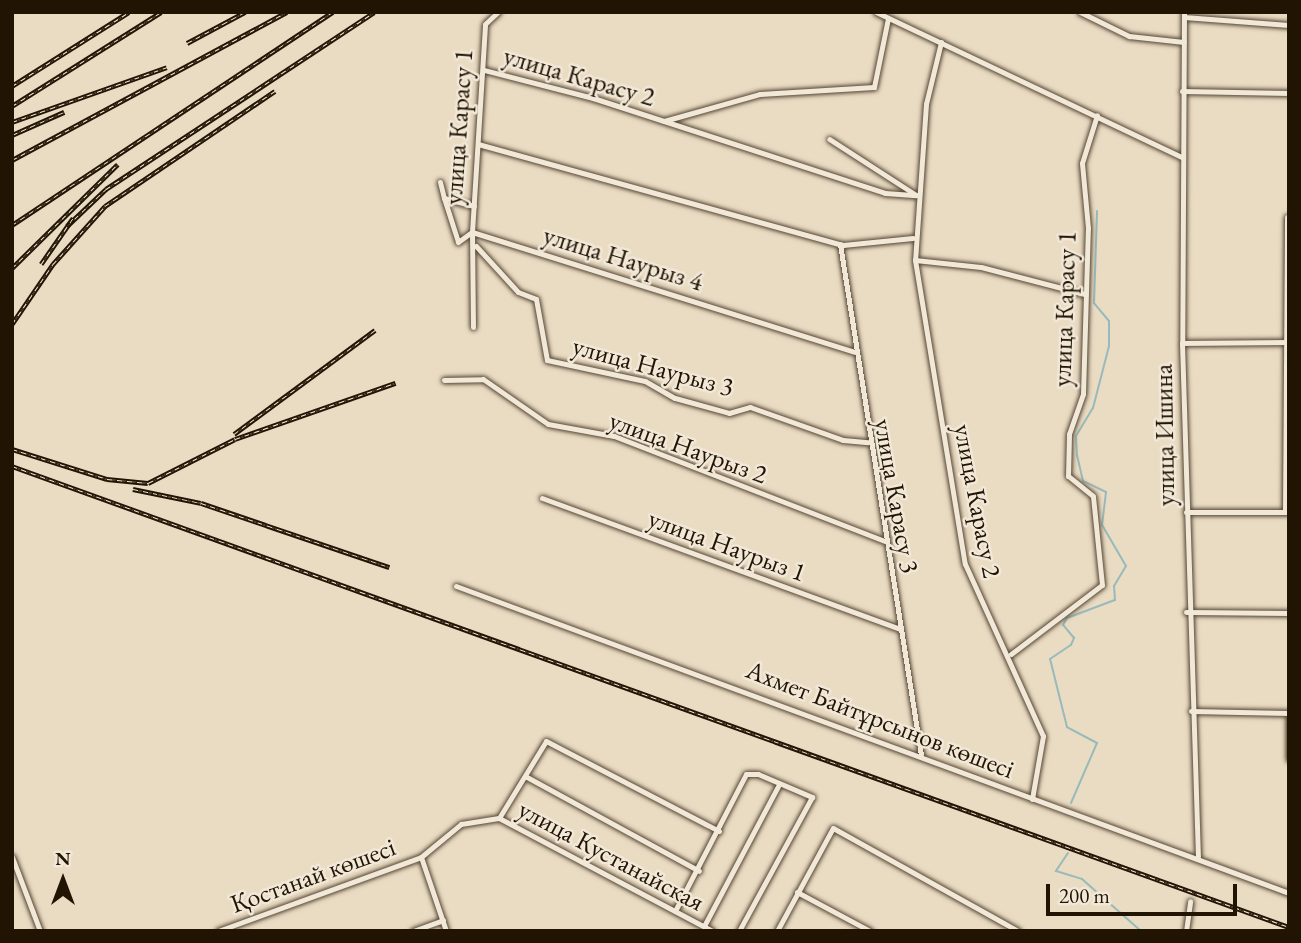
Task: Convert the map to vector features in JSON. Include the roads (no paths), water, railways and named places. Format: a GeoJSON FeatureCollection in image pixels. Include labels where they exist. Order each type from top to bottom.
{"type":"FeatureCollection","features":[{"type":"Feature","properties":{"kind":"street","name":"улица Карасу 1"},"geometry":{"type":"LineString","coordinates":[[444,198],[458,242],[472,232],[485,24],[498,12]]}},
{"type":"Feature","properties":{"kind":"street"},"geometry":{"type":"LineString","coordinates":[[876,12],[1183,158]]}},
{"type":"Feature","properties":{"kind":"street"},"geometry":{"type":"LineString","coordinates":[[1080,12],[1129,36],[1184,43]]}},
{"type":"Feature","properties":{"kind":"street"},"geometry":{"type":"LineString","coordinates":[[1184,15],[1289,25]]}},
{"type":"Feature","properties":{"kind":"street","name":"улица Ишина"},"geometry":{"type":"LineString","coordinates":[[1184,15],[1182,343],[1186,612],[1198,857]]}},
{"type":"Feature","properties":{"kind":"street","name":"улица Карасу 2"},"geometry":{"type":"LineString","coordinates":[[664,121],[736,98],[874,87],[888,18]]}},
{"type":"Feature","properties":{"kind":"street","name":"улица Карасу 2"},"geometry":{"type":"LineString","coordinates":[[941,42],[916,195],[913,238],[915,260],[965,564],[991,628],[1011,654],[1045,748],[1032,799]]}},
{"type":"Feature","properties":{"kind":"street","name":"улица Карасу 2"},"geometry":{"type":"LineString","coordinates":[[484,71],[664,121],[885,193],[916,195]]}},
{"type":"Feature","properties":{"kind":"street"},"geometry":{"type":"LineString","coordinates":[[1182,91],[1289,93]]}},
{"type":"Feature","properties":{"kind":"street","name":"улица Карасу 1"},"geometry":{"type":"LineString","coordinates":[[1011,654],[1102,585],[1093,496],[1068,476],[1069,433],[1083,394],[1085,294],[1082,163],[1097,115]]}},
{"type":"Feature","properties":{"kind":"street"},"geometry":{"type":"LineString","coordinates":[[830,139],[916,195]]}},
{"type":"Feature","properties":{"kind":"street"},"geometry":{"type":"LineString","coordinates":[[478,144],[840,244],[913,238]]}},
{"type":"Feature","properties":{"kind":"street"},"geometry":{"type":"LineString","coordinates":[[440,182],[444,198],[474,206]]}},
{"type":"Feature","properties":{"kind":"street"},"geometry":{"type":"LineString","coordinates":[[1186,512],[1287,512],[1287,216]]}},
{"type":"Feature","properties":{"kind":"street"},"geometry":{"type":"LineString","coordinates":[[472,232],[476,246],[473,327]]}},
{"type":"Feature","properties":{"kind":"street","name":"улица Наурыз 4"},"geometry":{"type":"LineString","coordinates":[[472,232],[854,352]]}},
{"type":"Feature","properties":{"kind":"street","name":"улица Карасу 3"},"geometry":{"type":"LineString","coordinates":[[840,244],[868,442],[921,755]]}},
{"type":"Feature","properties":{"kind":"street","name":"улица Наурыз 3"},"geometry":{"type":"LineString","coordinates":[[476,246],[501,277],[536,299],[547,360],[645,381],[675,398],[729,413],[750,407],[844,440],[868,442]]}},
{"type":"Feature","properties":{"kind":"street"},"geometry":{"type":"LineString","coordinates":[[915,260],[981,267],[1085,294]]}},
{"type":"Feature","properties":{"kind":"street"},"geometry":{"type":"LineString","coordinates":[[1182,343],[1287,342]]}},
{"type":"Feature","properties":{"kind":"street","name":"улица Наурыз 2"},"geometry":{"type":"LineString","coordinates":[[444,380],[483,379],[548,425],[614,436],[885,541]]}},
{"type":"Feature","properties":{"kind":"street","name":"улица Наурыз 1"},"geometry":{"type":"LineString","coordinates":[[542,498],[900,629]]}},
{"type":"Feature","properties":{"kind":"street","name":"Ахмет Байтұрсынов көшесі"},"geometry":{"type":"LineString","coordinates":[[456,586],[921,755],[1032,799],[1198,857],[1289,893]]}},
{"type":"Feature","properties":{"kind":"street"},"geometry":{"type":"LineString","coordinates":[[1186,612],[1289,613]]}},
{"type":"Feature","properties":{"kind":"street"},"geometry":{"type":"LineString","coordinates":[[1191,711],[1289,714],[1289,759]]}},
{"type":"Feature","properties":{"kind":"street"},"geometry":{"type":"LineString","coordinates":[[499,818],[547,741],[719,831]]}},
{"type":"Feature","properties":{"kind":"street"},"geometry":{"type":"LineString","coordinates":[[675,911],[699,871],[746,774],[812,797],[739,931]]}},
{"type":"Feature","properties":{"kind":"street"},"geometry":{"type":"LineString","coordinates":[[525,776],[699,871]]}},
{"type":"Feature","properties":{"kind":"street"},"geometry":{"type":"LineString","coordinates":[[704,926],[778,786]]}},
{"type":"Feature","properties":{"kind":"street","name":"улица Кустанайская"},"geometry":{"type":"LineString","coordinates":[[421,857],[461,824],[499,818],[712,931]]}},
{"type":"Feature","properties":{"kind":"street"},"geometry":{"type":"LineString","coordinates":[[777,931],[833,828],[1018,931]]}},
{"type":"Feature","properties":{"kind":"street"},"geometry":{"type":"LineString","coordinates":[[12,857],[40,931]]}},
{"type":"Feature","properties":{"kind":"street"},"geometry":{"type":"LineString","coordinates":[[421,857],[446,931]]}},
{"type":"Feature","properties":{"kind":"street","name":"Қостанай көшесі"},"geometry":{"type":"LineString","coordinates":[[218,931],[421,857]]}},
{"type":"Feature","properties":{"kind":"street"},"geometry":{"type":"LineString","coordinates":[[797,892],[870,931]]}},
{"type":"Feature","properties":{"kind":"street"},"geometry":{"type":"LineString","coordinates":[[1186,931],[1190,901]]}},
{"type":"Feature","properties":{"kind":"street"},"geometry":{"type":"LineString","coordinates":[[413,931],[443,920]]}},
{"type":"Feature","properties":{"kind":"waterway"},"geometry":{"type":"LineString","coordinates":[[1071,803],[1097,743],[1067,727],[1050,659],[1071,645],[1074,638],[1063,625],[1067,618],[1115,600],[1114,586],[1126,566],[1102,525],[1106,492],[1083,481],[1077,456],[1076,436],[1093,408],[1109,346],[1109,321],[1094,303],[1097,211]]}},
{"type":"Feature","properties":{"kind":"waterway"},"geometry":{"type":"LineString","coordinates":[[1068,853],[1056,871],[1082,879],[1141,931]]}},
{"type":"Feature","properties":{"kind":"railway"},"geometry":{"type":"LineString","coordinates":[[12,86],[129,12]]}},
{"type":"Feature","properties":{"kind":"railway"},"geometry":{"type":"LineString","coordinates":[[12,106],[161,12]]}},
{"type":"Feature","properties":{"kind":"railway"},"geometry":{"type":"LineString","coordinates":[[187,43],[245,12]]}},
{"type":"Feature","properties":{"kind":"railway"},"geometry":{"type":"LineString","coordinates":[[12,160],[287,12]]}},
{"type":"Feature","properties":{"kind":"railway"},"geometry":{"type":"LineString","coordinates":[[12,225],[333,12]]}},
{"type":"Feature","properties":{"kind":"railway"},"geometry":{"type":"LineString","coordinates":[[67,226],[106,189],[374,12]]}},
{"type":"Feature","properties":{"kind":"railway"},"geometry":{"type":"LineString","coordinates":[[12,122],[167,67]]}},
{"type":"Feature","properties":{"kind":"railway"},"geometry":{"type":"LineString","coordinates":[[12,324],[53,264],[105,206],[275,91]]}},
{"type":"Feature","properties":{"kind":"railway"},"geometry":{"type":"LineString","coordinates":[[12,135],[64,112]]}},
{"type":"Feature","properties":{"kind":"railway"},"geometry":{"type":"LineString","coordinates":[[12,268],[118,164]]}},
{"type":"Feature","properties":{"kind":"railway"},"geometry":{"type":"LineString","coordinates":[[41,264],[73,218]]}},
{"type":"Feature","properties":{"kind":"railway"},"geometry":{"type":"LineString","coordinates":[[234,434],[375,330]]}},
{"type":"Feature","properties":{"kind":"railway"},"geometry":{"type":"LineString","coordinates":[[12,449],[107,479],[148,483],[235,439],[395,383]]}},
{"type":"Feature","properties":{"kind":"railway"},"geometry":{"type":"LineString","coordinates":[[12,466],[1289,927]]}},
{"type":"Feature","properties":{"kind":"railway"},"geometry":{"type":"LineString","coordinates":[[133,489],[201,503],[389,567]]}}]}
